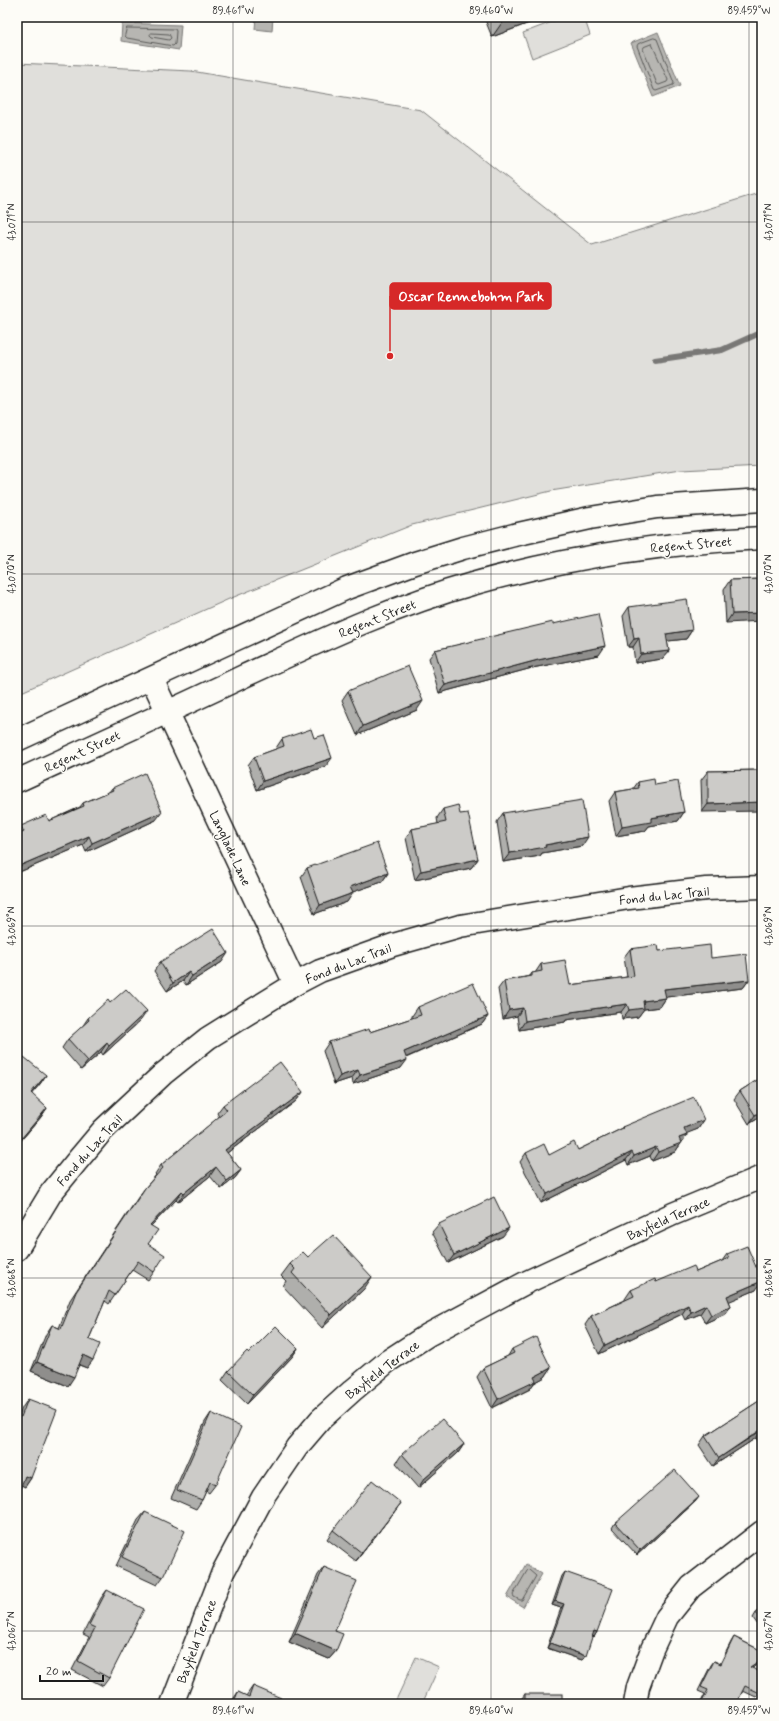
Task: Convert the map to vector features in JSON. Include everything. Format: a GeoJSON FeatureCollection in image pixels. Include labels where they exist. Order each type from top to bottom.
{"type":"FeatureCollection","features":[{"type":"Feature","properties":{"kind":"street"},"geometry":{"type":"LineString","coordinates":[[17,740],[152,679],[260,627],[346,588],[415,563],[463,548],[590,518],[657,507],[762,500]]}},
{"type":"Feature","properties":{"kind":"street","name":"Regent Street"},"geometry":{"type":"LineString","coordinates":[[17,781],[364,623],[424,599],[471,584],[522,571],[598,555],[661,546],[762,538]]}},
{"type":"Feature","properties":{"kind":"street","name":"Langlade Lane"},"geometry":{"type":"LineString","coordinates":[[152,679],[295,984]]}},
{"type":"Feature","properties":{"kind":"street","name":"Fond du Lac Trail"},"geometry":{"type":"LineString","coordinates":[[17,1249],[51,1193],[76,1160],[108,1125],[163,1074],[208,1038],[295,984],[320,971],[393,945],[460,926],[629,898],[706,889],[762,887]]}},
{"type":"Feature","properties":{"kind":"street","name":"Bayfield Terrace"},"geometry":{"type":"LineString","coordinates":[[172,1704],[223,1572],[263,1497],[302,1442],[321,1419],[352,1391],[388,1361],[428,1335],[527,1282],[672,1214],[762,1177]]}},
{"type":"Feature","properties":{"kind":"street"},"geometry":{"type":"LineString","coordinates":[[636,1704],[638,1687],[652,1649],[667,1617],[691,1586],[762,1532]]}},
{"type":"Feature","properties":{"kind":"shaded area"},"geometry":{"type":"Polygon","coordinates":[[[565,17],[584,17],[590,35],[532,58],[523,33],[565,17]]]}},
{"type":"Feature","properties":{"kind":"shaded area"},"geometry":{"type":"Polygon","coordinates":[[[17,63],[191,71],[421,110],[592,245],[762,192],[762,466],[681,470],[551,491],[412,525],[229,599],[17,694],[17,63]]]}},
{"type":"Feature","properties":{"kind":"shaded area"},"geometry":{"type":"Polygon","coordinates":[[[416,1657],[439,1667],[422,1704],[406,1704],[396,1700],[416,1657]]]}},
{"type":"Feature","properties":{"kind":"water"},"geometry":{"type":"Polygon","coordinates":[[[256,17],[273,17],[272,31],[255,29],[256,17]]]}},
{"type":"Feature","properties":{"kind":"water"},"geometry":{"type":"Polygon","coordinates":[[[122,23],[181,25],[179,50],[121,41],[122,23]]]}},
{"type":"Feature","properties":{"kind":"water"},"geometry":{"type":"Polygon","coordinates":[[[658,32],[680,86],[653,97],[631,43],[658,32]]]}},
{"type":"Feature","properties":{"kind":"water"},"geometry":{"type":"Polygon","coordinates":[[[526,1564],[542,1574],[523,1607],[507,1597],[526,1564]]]}},
{"type":"Feature","properties":{"kind":"building"},"geometry":{"type":"Polygon","coordinates":[[[762,579],[762,613],[732,614],[730,580],[762,579]]]}},
{"type":"Feature","properties":{"kind":"building"},"geometry":{"type":"Polygon","coordinates":[[[687,599],[692,630],[666,634],[669,651],[641,654],[639,638],[634,639],[629,607],[687,599]]]}},
{"type":"Feature","properties":{"kind":"building"},"geometry":{"type":"Polygon","coordinates":[[[598,614],[605,646],[538,660],[445,685],[435,650],[553,622],[553,624],[598,614]]]}},
{"type":"Feature","properties":{"kind":"building"},"geometry":{"type":"Polygon","coordinates":[[[408,666],[423,701],[363,726],[348,691],[408,666]]]}},
{"type":"Feature","properties":{"kind":"building"},"geometry":{"type":"Polygon","coordinates":[[[311,729],[314,738],[324,735],[332,758],[263,781],[254,757],[284,746],[282,739],[311,729]]]}},
{"type":"Feature","properties":{"kind":"building"},"geometry":{"type":"Polygon","coordinates":[[[762,770],[762,802],[708,804],[708,771],[762,770]]]}},
{"type":"Feature","properties":{"kind":"building"},"geometry":{"type":"Polygon","coordinates":[[[145,773],[162,812],[92,843],[89,836],[19,866],[17,862],[17,835],[24,832],[21,826],[46,815],[49,821],[84,806],[83,803],[113,790],[112,788],[145,773]]]}},
{"type":"Feature","properties":{"kind":"building"},"geometry":{"type":"Polygon","coordinates":[[[654,779],[655,785],[678,781],[684,812],[651,818],[651,822],[622,827],[615,792],[639,788],[638,782],[654,779]]]}},
{"type":"Feature","properties":{"kind":"building"},"geometry":{"type":"Polygon","coordinates":[[[582,800],[588,837],[545,845],[546,847],[510,853],[503,813],[582,800]]]}},
{"type":"Feature","properties":{"kind":"building"},"geometry":{"type":"Polygon","coordinates":[[[458,805],[460,814],[468,813],[478,859],[421,871],[412,829],[446,822],[443,809],[458,805]]]}},
{"type":"Feature","properties":{"kind":"building"},"geometry":{"type":"Polygon","coordinates":[[[377,843],[388,873],[350,887],[353,893],[320,905],[307,868],[377,843]]]}},
{"type":"Feature","properties":{"kind":"building"},"geometry":{"type":"Polygon","coordinates":[[[213,929],[228,953],[192,976],[189,972],[173,983],[160,962],[213,929]]]}},
{"type":"Feature","properties":{"kind":"building"},"geometry":{"type":"Polygon","coordinates":[[[658,945],[659,951],[710,945],[711,958],[746,954],[749,980],[664,989],[666,998],[643,1001],[644,1008],[629,1010],[627,1004],[571,1012],[525,1021],[523,1008],[509,1010],[504,981],[532,976],[532,973],[542,971],[541,964],[565,960],[570,985],[634,976],[630,949],[658,945]]]}},
{"type":"Feature","properties":{"kind":"building"},"geometry":{"type":"Polygon","coordinates":[[[473,983],[488,1016],[404,1052],[407,1060],[360,1075],[358,1070],[340,1076],[329,1042],[369,1029],[370,1032],[421,1015],[418,1007],[473,983]]]}},
{"type":"Feature","properties":{"kind":"building"},"geometry":{"type":"Polygon","coordinates":[[[126,989],[147,1011],[109,1046],[107,1043],[88,1061],[68,1039],[108,1000],[110,1003],[126,989]]]}},
{"type":"Feature","properties":{"kind":"building"},"geometry":{"type":"Polygon","coordinates":[[[24,1057],[46,1075],[31,1093],[47,1108],[21,1139],[17,1136],[17,1066],[24,1057]]]}},
{"type":"Feature","properties":{"kind":"building"},"geometry":{"type":"Polygon","coordinates":[[[280,1062],[303,1092],[225,1150],[241,1170],[227,1181],[216,1167],[184,1193],[182,1191],[150,1225],[158,1230],[148,1244],[165,1255],[154,1272],[138,1261],[115,1295],[109,1291],[89,1339],[100,1344],[93,1360],[83,1355],[74,1377],[37,1362],[52,1325],[61,1329],[76,1292],[145,1188],[163,1168],[161,1165],[227,1110],[223,1105],[280,1062]]]}},
{"type":"Feature","properties":{"kind":"building"},"geometry":{"type":"Polygon","coordinates":[[[762,1077],[762,1111],[755,1115],[740,1091],[762,1077]]]}},
{"type":"Feature","properties":{"kind":"building"},"geometry":{"type":"Polygon","coordinates":[[[694,1097],[704,1120],[684,1128],[687,1135],[679,1138],[681,1143],[658,1152],[656,1147],[634,1156],[632,1152],[547,1194],[526,1153],[544,1144],[549,1155],[574,1142],[578,1150],[623,1128],[622,1127],[694,1097]]]}},
{"type":"Feature","properties":{"kind":"building"},"geometry":{"type":"Polygon","coordinates":[[[494,1197],[509,1228],[454,1255],[439,1224],[494,1197]]]}},
{"type":"Feature","properties":{"kind":"building"},"geometry":{"type":"Polygon","coordinates":[[[333,1235],[372,1277],[331,1315],[292,1273],[295,1269],[290,1264],[303,1252],[308,1257],[333,1235]]]}},
{"type":"Feature","properties":{"kind":"building"},"geometry":{"type":"Polygon","coordinates":[[[747,1246],[762,1281],[727,1296],[731,1306],[711,1315],[706,1305],[691,1312],[688,1305],[605,1345],[591,1316],[634,1296],[631,1290],[655,1279],[656,1282],[694,1266],[696,1272],[729,1258],[727,1254],[747,1246]]]}},
{"type":"Feature","properties":{"kind":"building"},"geometry":{"type":"Polygon","coordinates":[[[276,1326],[298,1348],[253,1395],[228,1371],[247,1351],[249,1353],[276,1326]]]}},
{"type":"Feature","properties":{"kind":"building"},"geometry":{"type":"Polygon","coordinates":[[[536,1337],[551,1368],[534,1377],[536,1381],[498,1399],[483,1368],[514,1353],[512,1349],[536,1337]]]}},
{"type":"Feature","properties":{"kind":"building"},"geometry":{"type":"Polygon","coordinates":[[[28,1399],[57,1410],[31,1478],[25,1476],[17,1497],[17,1415],[21,1417],[28,1399]]]}},
{"type":"Feature","properties":{"kind":"building"},"geometry":{"type":"Polygon","coordinates":[[[762,1399],[762,1429],[719,1458],[705,1436],[762,1399]]]}},
{"type":"Feature","properties":{"kind":"building"},"geometry":{"type":"Polygon","coordinates":[[[211,1413],[241,1427],[216,1484],[210,1482],[202,1500],[177,1490],[211,1413]]]}},
{"type":"Feature","properties":{"kind":"building"},"geometry":{"type":"Polygon","coordinates":[[[442,1419],[464,1444],[424,1479],[402,1454],[442,1419]]]}},
{"type":"Feature","properties":{"kind":"building"},"geometry":{"type":"Polygon","coordinates":[[[675,1470],[699,1497],[640,1550],[615,1523],[675,1470]]]}},
{"type":"Feature","properties":{"kind":"building"},"geometry":{"type":"Polygon","coordinates":[[[372,1480],[401,1503],[362,1553],[333,1530],[372,1480]]]}},
{"type":"Feature","properties":{"kind":"building"},"geometry":{"type":"Polygon","coordinates":[[[145,1512],[185,1531],[163,1577],[122,1557],[145,1512]]]}},
{"type":"Feature","properties":{"kind":"building"},"geometry":{"type":"Polygon","coordinates":[[[324,1567],[357,1581],[335,1631],[343,1634],[336,1651],[295,1633],[324,1567]]]}},
{"type":"Feature","properties":{"kind":"building"},"geometry":{"type":"Polygon","coordinates":[[[565,1572],[613,1589],[597,1632],[594,1631],[586,1656],[550,1643],[564,1604],[555,1601],[565,1572]]]}},
{"type":"Feature","properties":{"kind":"building"},"geometry":{"type":"Polygon","coordinates":[[[107,1590],[144,1609],[109,1678],[78,1661],[95,1628],[89,1625],[107,1590]]]}},
{"type":"Feature","properties":{"kind":"building"},"geometry":{"type":"Polygon","coordinates":[[[762,1609],[762,1622],[756,1613],[762,1609]]]}},
{"type":"Feature","properties":{"kind":"building"},"geometry":{"type":"Polygon","coordinates":[[[734,1637],[762,1651],[762,1659],[750,1667],[762,1673],[762,1688],[760,1693],[745,1686],[736,1704],[701,1704],[708,1690],[701,1687],[714,1661],[721,1664],[734,1637]]]}},
{"type":"Feature","properties":{"kind":"building"},"geometry":{"type":"Polygon","coordinates":[[[253,1686],[281,1698],[278,1704],[233,1704],[238,1692],[249,1697],[253,1686]]]}},
{"type":"Feature","properties":{"kind":"building"},"geometry":{"type":"Polygon","coordinates":[[[525,1694],[562,1694],[562,1704],[525,1704],[525,1694]]]}},
{"type":"Feature","properties":{"kind":"waterway"},"geometry":{"type":"LineString","coordinates":[[655,360],[722,350],[762,332]]}},
{"type":"Feature","properties":{"kind":"place","name":"Oscar Rennebohm Park"},"geometry":{"type":"Point","coordinates":[390,356]}}]}
